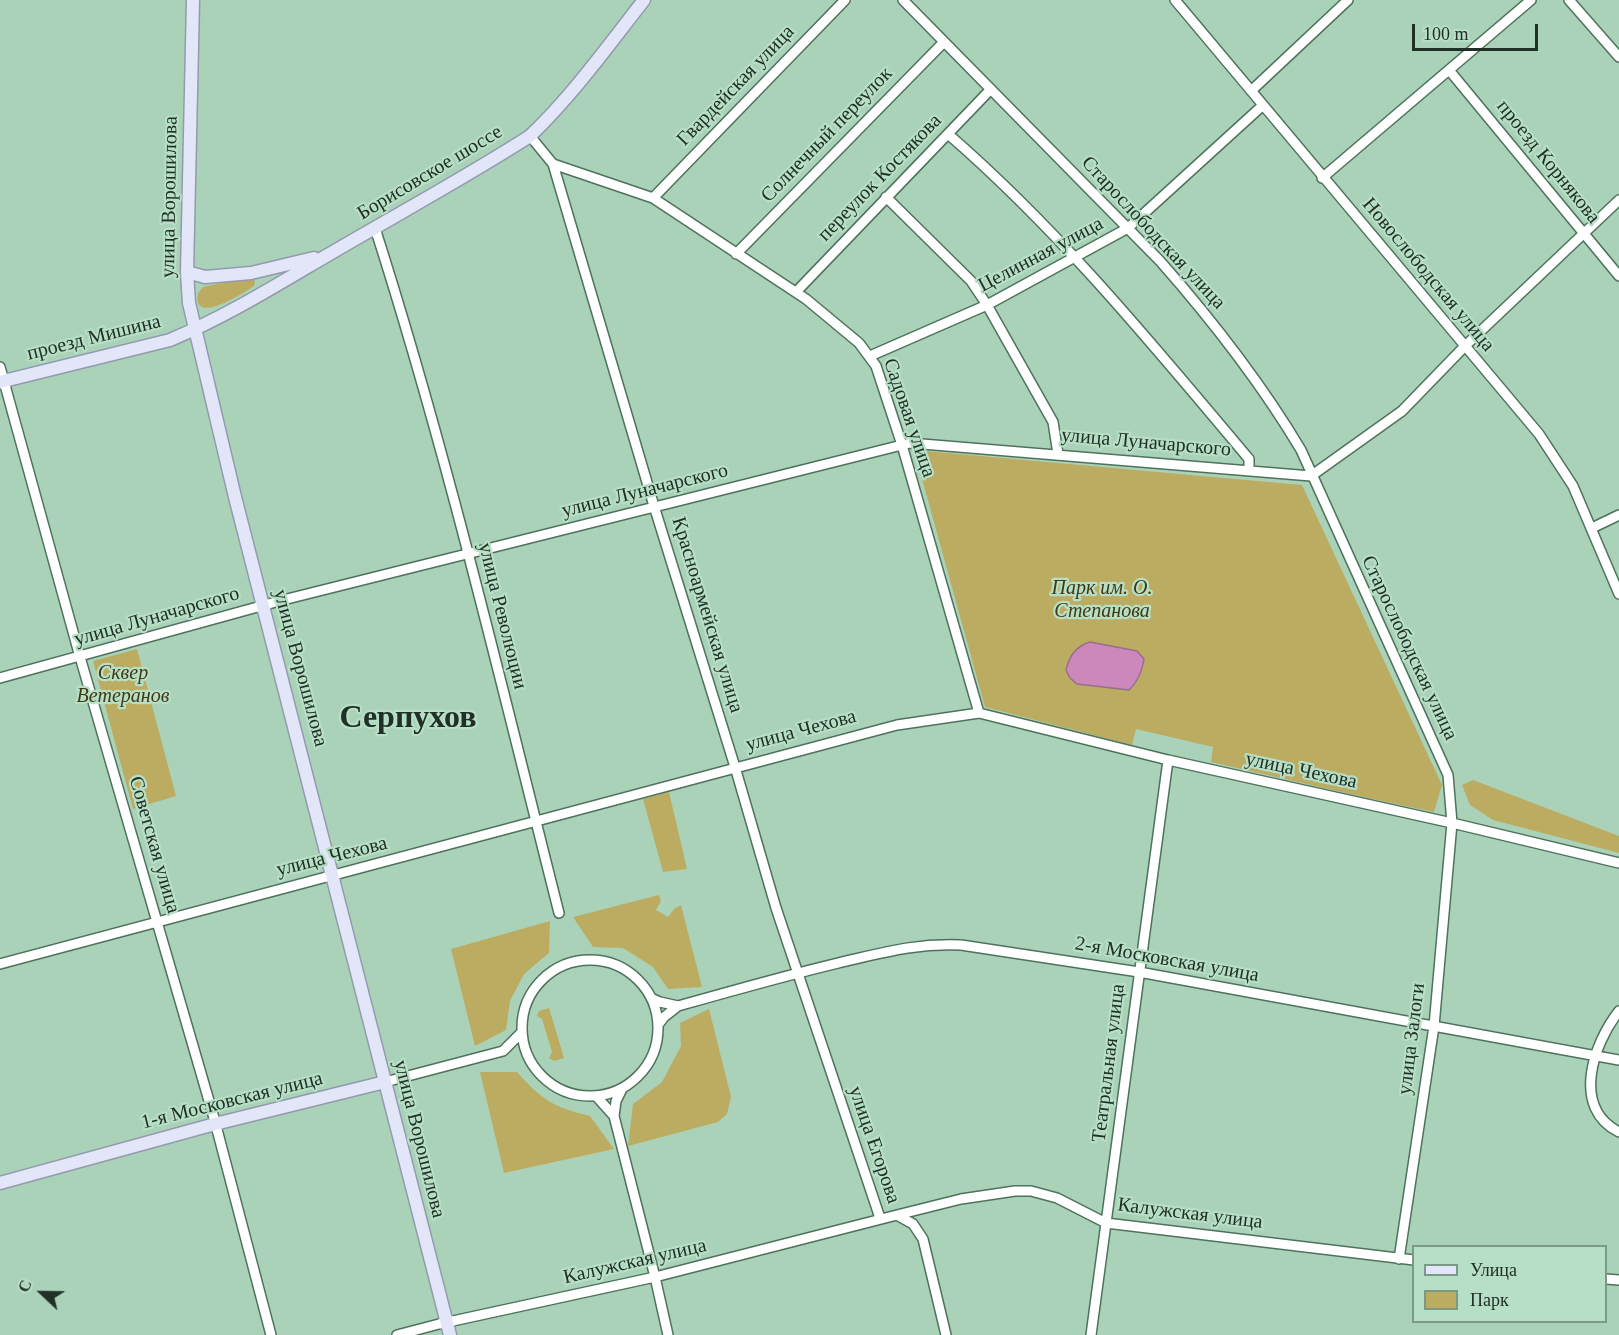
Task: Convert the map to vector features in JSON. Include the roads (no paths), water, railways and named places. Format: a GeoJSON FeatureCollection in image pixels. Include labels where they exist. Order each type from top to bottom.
{"type":"FeatureCollection","features":[{"type":"Feature","properties":{"kind":"main road","name":"улица Ворошилова"},"geometry":{"type":"LineString","coordinates":[[193,0],[187,272],[189,303],[263,606],[448,1329]]}},
{"type":"Feature","properties":{"kind":"main road","name":"Борисовское шоссе"},"geometry":{"type":"LineString","coordinates":[[195,330],[444,190],[530,136],[569,94],[644,0]]}},
{"type":"Feature","properties":{"kind":"main road"},"geometry":{"type":"LineString","coordinates":[[187,272],[205,277],[251,273],[327,255]]}},
{"type":"Feature","properties":{"kind":"main road"},"geometry":{"type":"LineString","coordinates":[[251,273],[260,281],[259,296]]}},
{"type":"Feature","properties":{"kind":"main road","name":"проезд Мишина"},"geometry":{"type":"LineString","coordinates":[[2,381],[170,340],[195,330]]}},
{"type":"Feature","properties":{"kind":"main road","name":"1-я Московская улица"},"geometry":{"type":"LineString","coordinates":[[0,1183],[215,1124],[385,1083]]}},
{"type":"Feature","properties":{"kind":"street","name":"Гвардейская улица"},"geometry":{"type":"LineString","coordinates":[[653,198],[845,0]]}},
{"type":"Feature","properties":{"kind":"street","name":"Старослободская улица"},"geometry":{"type":"LineString","coordinates":[[903,0],[1128,228],[1195,300],[1278,411],[1301,450],[1448,775],[1452,823]]}},
{"type":"Feature","properties":{"kind":"street"},"geometry":{"type":"LineString","coordinates":[[1178,4],[1189,0]]}},
{"type":"Feature","properties":{"kind":"street"},"geometry":{"type":"LineString","coordinates":[[1251,91],[1348,0]]}},
{"type":"Feature","properties":{"kind":"street"},"geometry":{"type":"LineString","coordinates":[[1322,178],[1531,0]]}},
{"type":"Feature","properties":{"kind":"street"},"geometry":{"type":"LineString","coordinates":[[1569,0],[1619,57]]}},
{"type":"Feature","properties":{"kind":"street","name":"Новослободская улица"},"geometry":{"type":"LineString","coordinates":[[1178,4],[1539,434],[1573,486],[1619,594]]}},
{"type":"Feature","properties":{"kind":"street","name":"Солнечный переулок"},"geometry":{"type":"LineString","coordinates":[[736,254],[944,42]]}},
{"type":"Feature","properties":{"kind":"street","name":"проезд Корнякова"},"geometry":{"type":"LineString","coordinates":[[1449,70],[1619,276]]}},
{"type":"Feature","properties":{"kind":"street","name":"переулок Костякова"},"geometry":{"type":"LineString","coordinates":[[796,292],[991,89]]}},
{"type":"Feature","properties":{"kind":"street","name":"Целинная улица"},"geometry":{"type":"LineString","coordinates":[[870,356],[987,306],[1128,228],[1262,106]]}},
{"type":"Feature","properties":{"kind":"street"},"geometry":{"type":"LineString","coordinates":[[948,134],[997,177],[1060,239],[1074,258],[1121,307],[1249,459],[1249,470]]}},
{"type":"Feature","properties":{"kind":"street"},"geometry":{"type":"LineString","coordinates":[[530,136],[553,164]]}},
{"type":"Feature","properties":{"kind":"street","name":"Садовая улица"},"geometry":{"type":"LineString","coordinates":[[553,164],[653,198],[796,292],[859,343],[870,356],[876,366],[902,445],[979,713]]}},
{"type":"Feature","properties":{"kind":"street","name":"Красноармейская улица"},"geometry":{"type":"LineString","coordinates":[[553,164],[654,507],[797,974]]}},
{"type":"Feature","properties":{"kind":"street"},"geometry":{"type":"LineString","coordinates":[[886,198],[971,281],[1053,422],[1058,454]]}},
{"type":"Feature","properties":{"kind":"street"},"geometry":{"type":"LineString","coordinates":[[1311,476],[1402,411],[1465,346],[1619,200]]}},
{"type":"Feature","properties":{"kind":"street","name":"улица Революции"},"geometry":{"type":"LineString","coordinates":[[375,228],[468,554],[559,913]]}},
{"type":"Feature","properties":{"kind":"street","name":"Советская улица"},"geometry":{"type":"LineString","coordinates":[[0,367],[2,381],[215,1124],[271,1335]]}},
{"type":"Feature","properties":{"kind":"street","name":"улица Луначарского"},"geometry":{"type":"LineString","coordinates":[[0,678],[263,606],[910,443],[1311,476]]}},
{"type":"Feature","properties":{"kind":"street"},"geometry":{"type":"LineString","coordinates":[[1592,528],[1619,514]]}},
{"type":"Feature","properties":{"kind":"street","name":"улица Чехова"},"geometry":{"type":"LineString","coordinates":[[0,964],[897,725],[979,713],[1168,760],[1452,823],[1619,863]]}},
{"type":"Feature","properties":{"kind":"street","name":"Театральная улица"},"geometry":{"type":"LineString","coordinates":[[1091,1335],[1168,760]]}},
{"type":"Feature","properties":{"kind":"street","name":"улица Залоги"},"geometry":{"type":"LineString","coordinates":[[1400,1259],[1434,1026],[1452,823]]}},
{"type":"Feature","properties":{"kind":"street","name":"2-я Московская улица"},"geometry":{"type":"LineString","coordinates":[[678,1005],[903,948],[932,944],[961,945],[1139,972],[1619,1060]]}},
{"type":"Feature","properties":{"kind":"street"},"geometry":{"type":"LineString","coordinates":[[588,960],[606,962],[633,975],[651,998],[658,1025],[655,1046],[646,1068],[622,1089],[596,1096],[573,1094],[556,1087],[541,1075],[528,1057],[522,1032],[527,1004],[543,980],[560,968],[588,960]]}},
{"type":"Feature","properties":{"kind":"street","name":"улица Егорова"},"geometry":{"type":"LineString","coordinates":[[797,974],[880,1218],[897,1215],[913,1224],[922,1239],[946,1335]]}},
{"type":"Feature","properties":{"kind":"street"},"geometry":{"type":"LineString","coordinates":[[651,998],[678,1005]]}},
{"type":"Feature","properties":{"kind":"street"},"geometry":{"type":"LineString","coordinates":[[658,1025],[678,1005]]}},
{"type":"Feature","properties":{"kind":"street"},"geometry":{"type":"LineString","coordinates":[[1619,1011],[1602,1038],[1591,1069],[1595,1110],[1604,1122],[1619,1132]]}},
{"type":"Feature","properties":{"kind":"street"},"geometry":{"type":"LineString","coordinates":[[503,1051],[513,1044],[522,1032]]}},
{"type":"Feature","properties":{"kind":"street"},"geometry":{"type":"LineString","coordinates":[[503,1051],[528,1057]]}},
{"type":"Feature","properties":{"kind":"street","name":"1-я Московская улица"},"geometry":{"type":"LineString","coordinates":[[385,1083],[503,1051]]}},
{"type":"Feature","properties":{"kind":"street"},"geometry":{"type":"LineString","coordinates":[[622,1089],[616,1101],[614,1116],[668,1335]]}},
{"type":"Feature","properties":{"kind":"street"},"geometry":{"type":"LineString","coordinates":[[596,1096],[614,1116]]}},
{"type":"Feature","properties":{"kind":"street","name":"Калужская улица"},"geometry":{"type":"LineString","coordinates":[[897,1215],[961,1199],[1031,1191],[1057,1198],[1107,1222],[1412,1260]]}},
{"type":"Feature","properties":{"kind":"street","name":"Калужская улица"},"geometry":{"type":"LineString","coordinates":[[398,1335],[448,1329],[880,1218]]}},
{"type":"Feature","properties":{"kind":"district","name":"Серпухов"},"geometry":{"type":"Point","coordinates":[408,719]}},
{"type":"Feature","properties":{"kind":"park label","name":"Парк им. О. Степанова"},"geometry":{"type":"Point","coordinates":[1102,600]}},
{"type":"Feature","properties":{"kind":"park label","name":"Сквер Ветеранов"},"geometry":{"type":"Point","coordinates":[123,686]}}]}
